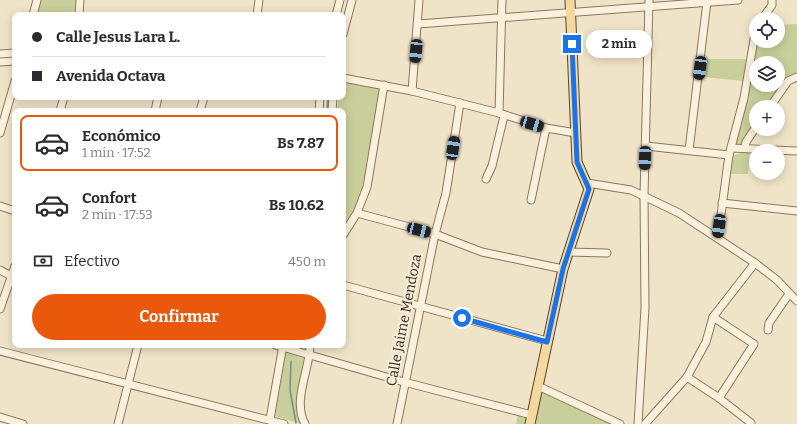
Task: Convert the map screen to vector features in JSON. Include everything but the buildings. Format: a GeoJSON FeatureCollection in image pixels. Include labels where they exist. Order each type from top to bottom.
{"type":"FeatureCollection","features":[{"type":"Feature","properties":{"kind":"main road"},"geometry":{"type":"LineString","coordinates":[[531,420],[563,269],[588,196],[589,189],[577,162],[570,0]]}},
{"type":"Feature","properties":{"kind":"street"},"geometry":{"type":"LineString","coordinates":[[34,12],[37,0]]}},
{"type":"Feature","properties":{"kind":"street"},"geometry":{"type":"LineString","coordinates":[[79,12],[80,0]]}},
{"type":"Feature","properties":{"kind":"street"},"geometry":{"type":"LineString","coordinates":[[257,12],[259,0]]}},
{"type":"Feature","properties":{"kind":"street"},"geometry":{"type":"LineString","coordinates":[[337,12],[340,0]]}},
{"type":"Feature","properties":{"kind":"street"},"geometry":{"type":"LineString","coordinates":[[346,23],[352,0]]}},
{"type":"Feature","properties":{"kind":"street"},"geometry":{"type":"LineString","coordinates":[[412,91],[419,0]]}},
{"type":"Feature","properties":{"kind":"street"},"geometry":{"type":"LineString","coordinates":[[486,179],[492,166],[501,114],[502,0]]}},
{"type":"Feature","properties":{"kind":"street"},"geometry":{"type":"LineString","coordinates":[[418,24],[571,14],[649,4],[738,0]]}},
{"type":"Feature","properties":{"kind":"street"},"geometry":{"type":"LineString","coordinates":[[767,12],[772,5],[772,0]]}},
{"type":"Feature","properties":{"kind":"street"},"geometry":{"type":"LineString","coordinates":[[689,150],[707,2]]}},
{"type":"Feature","properties":{"kind":"street"},"geometry":{"type":"LineString","coordinates":[[638,424],[645,308],[644,195],[649,4]]}},
{"type":"Feature","properties":{"kind":"street"},"geometry":{"type":"LineString","coordinates":[[718,237],[730,152],[744,98],[753,48]]}},
{"type":"Feature","properties":{"kind":"street"},"geometry":{"type":"LineString","coordinates":[[0,54],[12,52]]}},
{"type":"Feature","properties":{"kind":"street"},"geometry":{"type":"LineString","coordinates":[[0,62],[12,61]]}},
{"type":"Feature","properties":{"kind":"street"},"geometry":{"type":"LineString","coordinates":[[775,100],[788,81],[797,77]]}},
{"type":"Feature","properties":{"kind":"street"},"geometry":{"type":"LineString","coordinates":[[346,79],[412,91],[501,114],[546,128],[576,133]]}},
{"type":"Feature","properties":{"kind":"street"},"geometry":{"type":"LineString","coordinates":[[346,231],[358,213],[366,187],[384,85]]}},
{"type":"Feature","properties":{"kind":"street"},"geometry":{"type":"LineString","coordinates":[[0,133],[12,91]]}},
{"type":"Feature","properties":{"kind":"street","name":"Calle Jaime Mendoza"},"geometry":{"type":"LineString","coordinates":[[397,424],[404,382],[435,234],[446,192],[460,103]]}},
{"type":"Feature","properties":{"kind":"street"},"geometry":{"type":"LineString","coordinates":[[531,200],[546,128]]}},
{"type":"Feature","properties":{"kind":"street"},"geometry":{"type":"LineString","coordinates":[[745,148],[746,142],[750,136]]}},
{"type":"Feature","properties":{"kind":"street"},"geometry":{"type":"LineString","coordinates":[[646,146],[730,152],[745,148],[797,151]]}},
{"type":"Feature","properties":{"kind":"street"},"geometry":{"type":"LineString","coordinates":[[587,183],[631,190],[679,213],[756,263],[777,280],[797,301]]}},
{"type":"Feature","properties":{"kind":"street"},"geometry":{"type":"LineString","coordinates":[[722,203],[797,211]]}},
{"type":"Feature","properties":{"kind":"street"},"geometry":{"type":"LineString","coordinates":[[0,206],[12,210]]}},
{"type":"Feature","properties":{"kind":"street"},"geometry":{"type":"LineString","coordinates":[[358,213],[435,234],[482,252],[563,269]]}},
{"type":"Feature","properties":{"kind":"street"},"geometry":{"type":"LineString","coordinates":[[568,252],[607,253]]}},
{"type":"Feature","properties":{"kind":"street"},"geometry":{"type":"LineString","coordinates":[[645,424],[687,377],[706,342],[713,317],[756,263]]}},
{"type":"Feature","properties":{"kind":"street"},"geometry":{"type":"LineString","coordinates":[[0,270],[12,276]]}},
{"type":"Feature","properties":{"kind":"street"},"geometry":{"type":"LineString","coordinates":[[0,309],[12,279]]}},
{"type":"Feature","properties":{"kind":"street"},"geometry":{"type":"LineString","coordinates":[[346,286],[547,342]]}},
{"type":"Feature","properties":{"kind":"street"},"geometry":{"type":"LineString","coordinates":[[768,330],[770,323],[789,294]]}},
{"type":"Feature","properties":{"kind":"street"},"geometry":{"type":"LineString","coordinates":[[713,317],[754,344],[719,398]]}},
{"type":"Feature","properties":{"kind":"street"},"geometry":{"type":"LineString","coordinates":[[118,424],[137,348]]}},
{"type":"Feature","properties":{"kind":"street"},"geometry":{"type":"LineString","coordinates":[[270,420],[283,348]]}},
{"type":"Feature","properties":{"kind":"street"},"geometry":{"type":"LineString","coordinates":[[288,348],[310,356],[531,420]]}},
{"type":"Feature","properties":{"kind":"street"},"geometry":{"type":"LineString","coordinates":[[305,424],[300,405],[310,356],[310,348]]}},
{"type":"Feature","properties":{"kind":"street"},"geometry":{"type":"LineString","coordinates":[[0,351],[284,424]]}},
{"type":"Feature","properties":{"kind":"street"},"geometry":{"type":"LineString","coordinates":[[687,377],[719,398],[751,423]]}},
{"type":"Feature","properties":{"kind":"street"},"geometry":{"type":"LineString","coordinates":[[538,386],[620,424]]}},
{"type":"Feature","properties":{"kind":"street"},"geometry":{"type":"LineString","coordinates":[[0,417],[23,424]]}},
{"type":"Feature","properties":{"kind":"green space"},"geometry":{"type":"Polygon","coordinates":[[[41,0],[76,0],[75,12],[38,12],[41,0]]]}},
{"type":"Feature","properties":{"kind":"green space"},"geometry":{"type":"Polygon","coordinates":[[[797,24],[797,74],[785,81],[785,56],[755,56],[757,48],[785,48],[785,25],[797,24]]]}},
{"type":"Feature","properties":{"kind":"green space"},"geometry":{"type":"Polygon","coordinates":[[[707,59],[746,59],[743,81],[704,77],[707,59]]]}},
{"type":"Feature","properties":{"kind":"green space"},"geometry":{"type":"Polygon","coordinates":[[[346,82],[380,88],[362,189],[356,205],[346,222],[346,108],[337,108],[339,100],[346,100],[346,82]]]}},
{"type":"Feature","properties":{"kind":"green space"},"geometry":{"type":"Polygon","coordinates":[[[749,91],[776,92],[771,100],[749,100],[749,132],[741,144],[734,145],[749,91]]]}},
{"type":"Feature","properties":{"kind":"green space"},"geometry":{"type":"Polygon","coordinates":[[[742,153],[749,153],[748,174],[729,174],[732,156],[742,153]]]}},
{"type":"Feature","properties":{"kind":"green space"},"geometry":{"type":"Polygon","coordinates":[[[286,353],[306,359],[302,424],[275,416],[286,353]]]}},
{"type":"Feature","properties":{"kind":"green space"},"geometry":{"type":"Polygon","coordinates":[[[540,393],[543,393],[612,424],[534,424],[540,393]]]}},
{"type":"Feature","properties":{"kind":"green space"},"geometry":{"type":"Polygon","coordinates":[[[518,415],[528,417],[527,424],[516,424],[518,415]]]}},
{"type":"Feature","properties":{"kind":"waterway"},"geometry":{"type":"LineString","coordinates":[[327,108],[328,100]]}},
{"type":"Feature","properties":{"kind":"waterway"},"geometry":{"type":"LineString","coordinates":[[291,361],[290,390],[296,423]]}},
{"type":"Feature","properties":{"kind":"route"},"geometry":{"type":"LineString","coordinates":[[462,318],[547,342],[565,260],[588,196],[589,189],[577,162],[572,44]]}}]}
